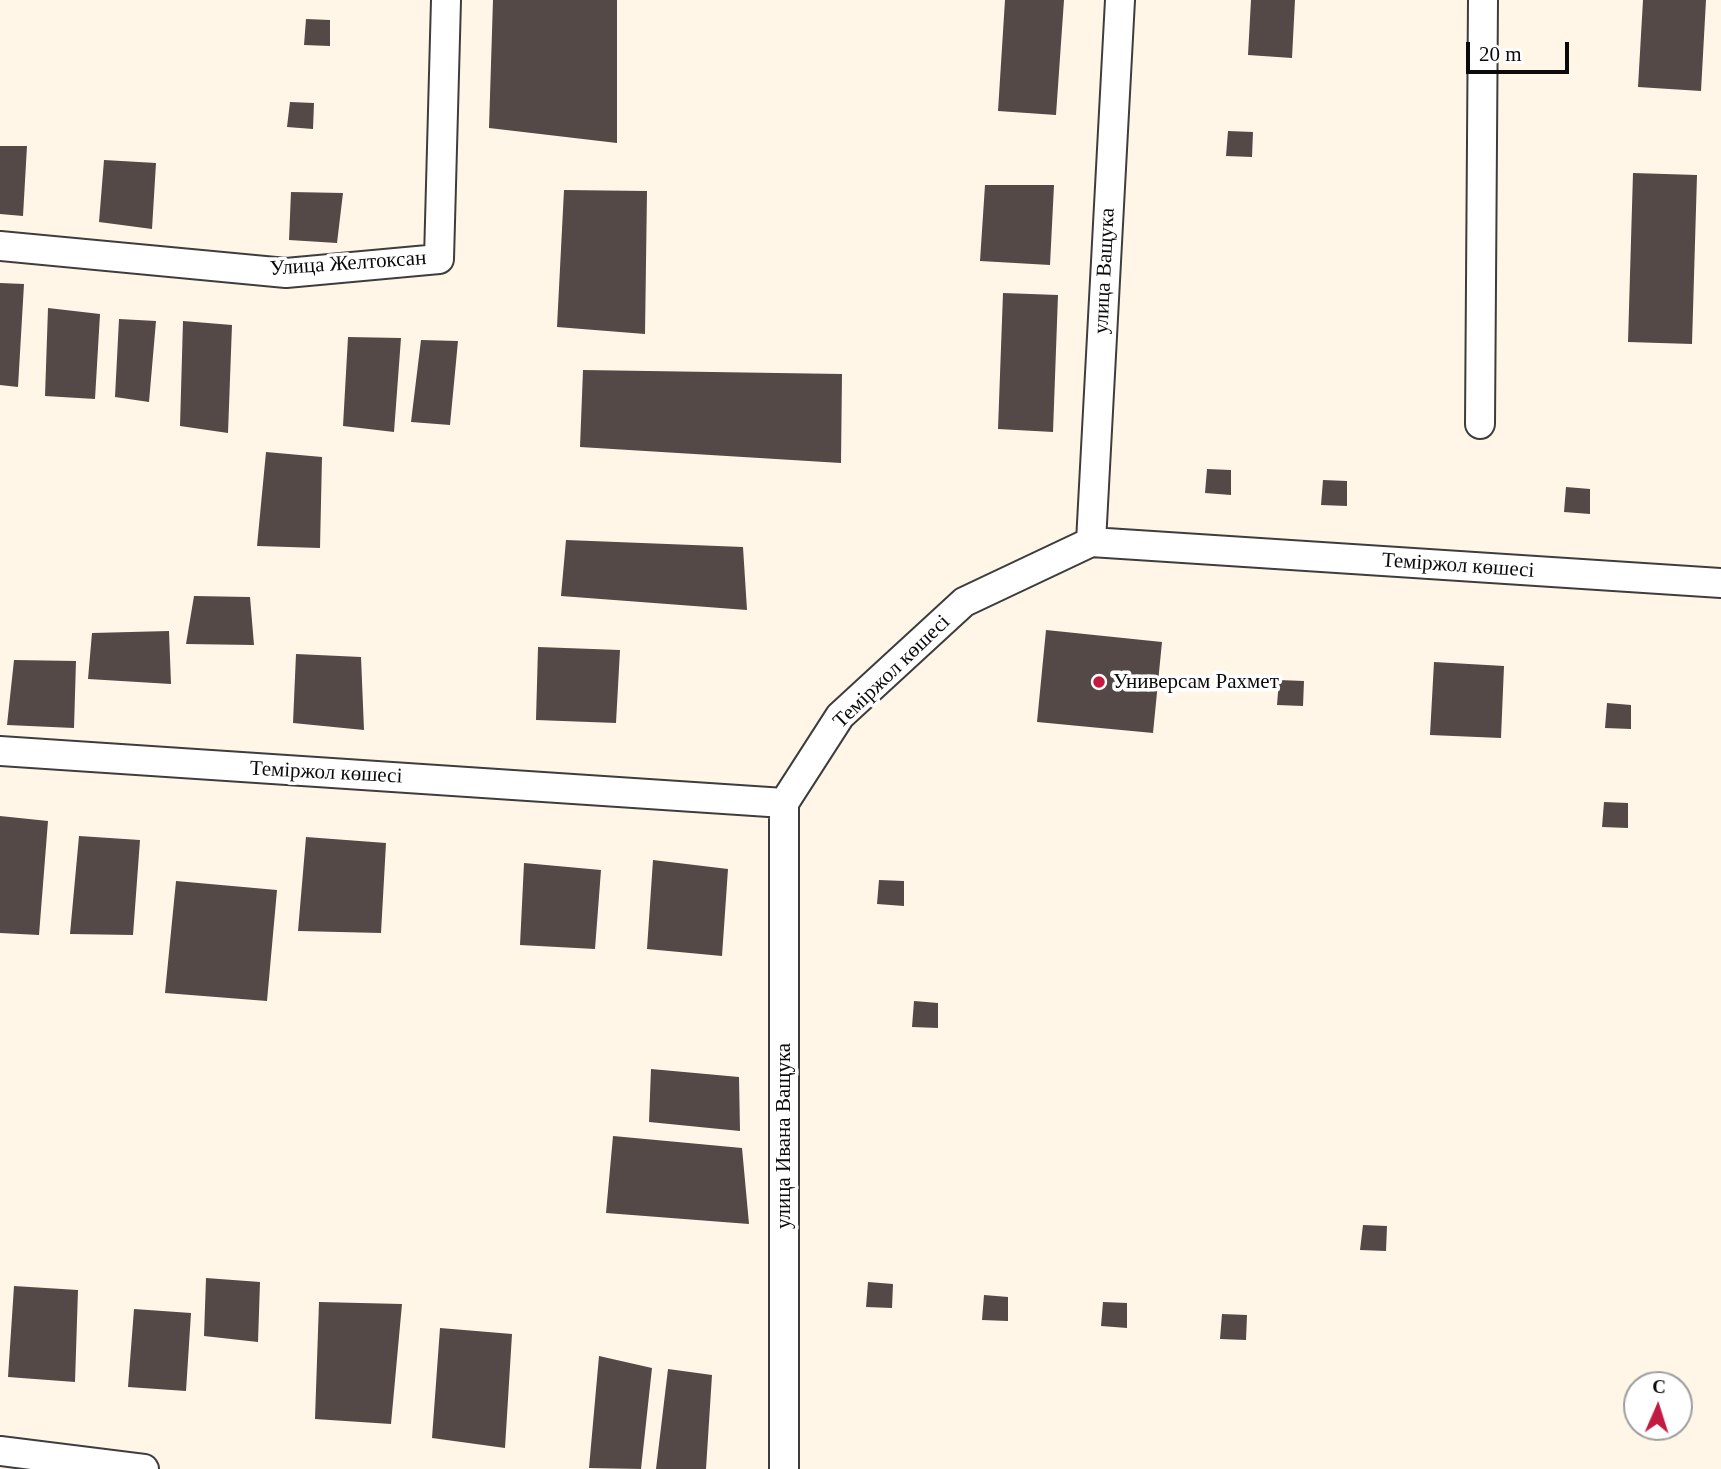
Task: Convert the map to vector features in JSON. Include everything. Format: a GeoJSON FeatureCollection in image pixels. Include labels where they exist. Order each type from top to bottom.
{"type":"FeatureCollection","features":[{"type":"Feature","properties":{"kind":"street","name":"Улица Желтоксан"},"geometry":{"type":"LineString","coordinates":[[0,246],[286,272],[439,258],[446,0]]}},
{"type":"Feature","properties":{"kind":"street","name":"улица Ващука"},"geometry":{"type":"LineString","coordinates":[[1091,542],[1120,0]]}},
{"type":"Feature","properties":{"kind":"street"},"geometry":{"type":"LineString","coordinates":[[1480,424],[1483,0]]}},
{"type":"Feature","properties":{"kind":"street","name":"Теміржол көшесі"},"geometry":{"type":"LineString","coordinates":[[0,751],[784,803],[840,716],[964,602],[1091,542],[1721,583]]}},
{"type":"Feature","properties":{"kind":"street","name":"улица Ивана Ващука"},"geometry":{"type":"LineString","coordinates":[[784,803],[784,1469]]}},
{"type":"Feature","properties":{"kind":"street"},"geometry":{"type":"LineString","coordinates":[[0,1451],[144,1469]]}},
{"type":"Feature","properties":{"kind":"building"},"geometry":{"type":"Polygon","coordinates":[[[493,0],[617,0],[617,143],[489,128],[493,0]]]}},
{"type":"Feature","properties":{"kind":"building"},"geometry":{"type":"Polygon","coordinates":[[[1005,0],[1064,0],[1056,115],[998,111],[1005,0]]]}},
{"type":"Feature","properties":{"kind":"building"},"geometry":{"type":"Polygon","coordinates":[[[1251,0],[1295,0],[1292,58],[1248,55],[1251,0]]]}},
{"type":"Feature","properties":{"kind":"building"},"geometry":{"type":"Polygon","coordinates":[[[1643,0],[1706,0],[1701,91],[1638,87],[1643,0]]]}},
{"type":"Feature","properties":{"kind":"building"},"geometry":{"type":"Polygon","coordinates":[[[306,19],[330,20],[330,46],[304,45],[306,19]]]}},
{"type":"Feature","properties":{"kind":"building"},"geometry":{"type":"Polygon","coordinates":[[[290,102],[314,103],[313,129],[287,127],[290,102]]]}},
{"type":"Feature","properties":{"kind":"building"},"geometry":{"type":"Polygon","coordinates":[[[1228,131],[1253,132],[1252,157],[1226,156],[1228,131]]]}},
{"type":"Feature","properties":{"kind":"building"},"geometry":{"type":"Polygon","coordinates":[[[0,146],[27,146],[23,216],[0,214],[0,146]]]}},
{"type":"Feature","properties":{"kind":"building"},"geometry":{"type":"Polygon","coordinates":[[[104,160],[156,163],[152,229],[99,222],[104,160]]]}},
{"type":"Feature","properties":{"kind":"building"},"geometry":{"type":"Polygon","coordinates":[[[1633,173],[1697,175],[1692,344],[1628,342],[1633,173]]]}},
{"type":"Feature","properties":{"kind":"building"},"geometry":{"type":"Polygon","coordinates":[[[985,185],[1054,185],[1050,265],[980,261],[985,185]]]}},
{"type":"Feature","properties":{"kind":"building"},"geometry":{"type":"Polygon","coordinates":[[[564,190],[647,191],[645,334],[557,327],[564,190]]]}},
{"type":"Feature","properties":{"kind":"building"},"geometry":{"type":"Polygon","coordinates":[[[291,192],[343,193],[337,243],[289,240],[291,192]]]}},
{"type":"Feature","properties":{"kind":"building"},"geometry":{"type":"Polygon","coordinates":[[[0,283],[24,284],[18,387],[0,385],[0,283]]]}},
{"type":"Feature","properties":{"kind":"building"},"geometry":{"type":"Polygon","coordinates":[[[1003,293],[1058,295],[1053,432],[998,429],[1003,293]]]}},
{"type":"Feature","properties":{"kind":"building"},"geometry":{"type":"Polygon","coordinates":[[[48,308],[100,314],[95,399],[45,396],[48,308]]]}},
{"type":"Feature","properties":{"kind":"building"},"geometry":{"type":"Polygon","coordinates":[[[119,319],[156,321],[149,402],[115,397],[119,319]]]}},
{"type":"Feature","properties":{"kind":"building"},"geometry":{"type":"Polygon","coordinates":[[[183,321],[232,325],[228,433],[180,426],[183,321]]]}},
{"type":"Feature","properties":{"kind":"building"},"geometry":{"type":"Polygon","coordinates":[[[348,337],[401,338],[394,432],[343,426],[348,337]]]}},
{"type":"Feature","properties":{"kind":"building"},"geometry":{"type":"Polygon","coordinates":[[[421,340],[458,341],[450,425],[411,422],[421,340]]]}},
{"type":"Feature","properties":{"kind":"building"},"geometry":{"type":"Polygon","coordinates":[[[583,370],[842,374],[841,463],[580,447],[583,370]]]}},
{"type":"Feature","properties":{"kind":"building"},"geometry":{"type":"Polygon","coordinates":[[[266,452],[322,457],[320,548],[257,546],[266,452]]]}},
{"type":"Feature","properties":{"kind":"building"},"geometry":{"type":"Polygon","coordinates":[[[1207,469],[1231,470],[1231,495],[1205,493],[1207,469]]]}},
{"type":"Feature","properties":{"kind":"building"},"geometry":{"type":"Polygon","coordinates":[[[1323,480],[1347,481],[1347,506],[1321,505],[1323,480]]]}},
{"type":"Feature","properties":{"kind":"building"},"geometry":{"type":"Polygon","coordinates":[[[1566,487],[1590,489],[1590,514],[1564,512],[1566,487]]]}},
{"type":"Feature","properties":{"kind":"building"},"geometry":{"type":"Polygon","coordinates":[[[566,540],[743,547],[747,610],[561,596],[566,540]]]}},
{"type":"Feature","properties":{"kind":"building"},"geometry":{"type":"Polygon","coordinates":[[[194,596],[250,597],[254,645],[186,644],[194,596]]]}},
{"type":"Feature","properties":{"kind":"building","name":"Универсам Рахмет"},"geometry":{"type":"Polygon","coordinates":[[[1046,630],[1162,642],[1153,733],[1037,722],[1046,630]]]}},
{"type":"Feature","properties":{"kind":"building"},"geometry":{"type":"Polygon","coordinates":[[[169,631],[171,684],[88,679],[92,633],[169,631]]]}},
{"type":"Feature","properties":{"kind":"building"},"geometry":{"type":"Polygon","coordinates":[[[538,647],[620,650],[616,723],[536,720],[538,647]]]}},
{"type":"Feature","properties":{"kind":"building"},"geometry":{"type":"Polygon","coordinates":[[[296,654],[361,657],[364,730],[293,723],[296,654]]]}},
{"type":"Feature","properties":{"kind":"building"},"geometry":{"type":"Polygon","coordinates":[[[14,660],[76,661],[74,728],[7,725],[14,660]]]}},
{"type":"Feature","properties":{"kind":"building"},"geometry":{"type":"Polygon","coordinates":[[[1434,662],[1504,666],[1501,738],[1430,735],[1434,662]]]}},
{"type":"Feature","properties":{"kind":"building"},"geometry":{"type":"Polygon","coordinates":[[[1279,680],[1304,681],[1303,706],[1277,705],[1279,680]]]}},
{"type":"Feature","properties":{"kind":"building"},"geometry":{"type":"Polygon","coordinates":[[[1607,703],[1631,705],[1631,729],[1605,728],[1607,703]]]}},
{"type":"Feature","properties":{"kind":"building"},"geometry":{"type":"Polygon","coordinates":[[[1604,802],[1628,803],[1628,828],[1602,827],[1604,802]]]}},
{"type":"Feature","properties":{"kind":"building"},"geometry":{"type":"Polygon","coordinates":[[[0,816],[48,821],[39,935],[0,933],[0,816]]]}},
{"type":"Feature","properties":{"kind":"building"},"geometry":{"type":"Polygon","coordinates":[[[79,836],[140,840],[133,935],[70,934],[79,836]]]}},
{"type":"Feature","properties":{"kind":"building"},"geometry":{"type":"Polygon","coordinates":[[[306,837],[386,843],[381,933],[298,931],[306,837]]]}},
{"type":"Feature","properties":{"kind":"building"},"geometry":{"type":"Polygon","coordinates":[[[653,860],[728,869],[722,956],[647,949],[653,860]]]}},
{"type":"Feature","properties":{"kind":"building"},"geometry":{"type":"Polygon","coordinates":[[[524,863],[601,870],[595,949],[520,945],[524,863]]]}},
{"type":"Feature","properties":{"kind":"building"},"geometry":{"type":"Polygon","coordinates":[[[879,880],[904,881],[904,906],[877,904],[879,880]]]}},
{"type":"Feature","properties":{"kind":"building"},"geometry":{"type":"Polygon","coordinates":[[[176,881],[277,890],[267,1001],[165,993],[176,881]]]}},
{"type":"Feature","properties":{"kind":"building"},"geometry":{"type":"Polygon","coordinates":[[[914,1001],[938,1003],[938,1028],[912,1027],[914,1001]]]}},
{"type":"Feature","properties":{"kind":"building"},"geometry":{"type":"Polygon","coordinates":[[[651,1069],[739,1077],[740,1131],[649,1122],[651,1069]]]}},
{"type":"Feature","properties":{"kind":"building"},"geometry":{"type":"Polygon","coordinates":[[[613,1136],[742,1148],[749,1224],[606,1213],[613,1136]]]}},
{"type":"Feature","properties":{"kind":"building"},"geometry":{"type":"Polygon","coordinates":[[[1363,1225],[1387,1226],[1386,1251],[1360,1250],[1363,1225]]]}},
{"type":"Feature","properties":{"kind":"building"},"geometry":{"type":"Polygon","coordinates":[[[206,1278],[260,1282],[258,1342],[204,1336],[206,1278]]]}},
{"type":"Feature","properties":{"kind":"building"},"geometry":{"type":"Polygon","coordinates":[[[868,1282],[893,1284],[892,1308],[866,1307],[868,1282]]]}},
{"type":"Feature","properties":{"kind":"building"},"geometry":{"type":"Polygon","coordinates":[[[14,1286],[78,1290],[75,1382],[8,1377],[14,1286]]]}},
{"type":"Feature","properties":{"kind":"building"},"geometry":{"type":"Polygon","coordinates":[[[984,1295],[1008,1297],[1008,1321],[982,1320],[984,1295]]]}},
{"type":"Feature","properties":{"kind":"building"},"geometry":{"type":"Polygon","coordinates":[[[319,1302],[402,1304],[391,1424],[315,1419],[319,1302]]]}},
{"type":"Feature","properties":{"kind":"building"},"geometry":{"type":"Polygon","coordinates":[[[1103,1302],[1127,1303],[1127,1328],[1101,1326],[1103,1302]]]}},
{"type":"Feature","properties":{"kind":"building"},"geometry":{"type":"Polygon","coordinates":[[[134,1309],[191,1313],[186,1391],[128,1387],[134,1309]]]}},
{"type":"Feature","properties":{"kind":"building"},"geometry":{"type":"Polygon","coordinates":[[[1222,1314],[1247,1315],[1246,1340],[1220,1339],[1222,1314]]]}},
{"type":"Feature","properties":{"kind":"building"},"geometry":{"type":"Polygon","coordinates":[[[440,1328],[512,1334],[505,1448],[432,1438],[440,1328]]]}},
{"type":"Feature","properties":{"kind":"building"},"geometry":{"type":"Polygon","coordinates":[[[599,1356],[652,1368],[641,1469],[589,1468],[599,1356]]]}},
{"type":"Feature","properties":{"kind":"building"},"geometry":{"type":"Polygon","coordinates":[[[668,1369],[712,1375],[706,1469],[656,1469],[668,1369]]]}},
{"type":"Feature","properties":{"kind":"place","name":"Универсам Рахмет"},"geometry":{"type":"Point","coordinates":[1099,682]}}]}
